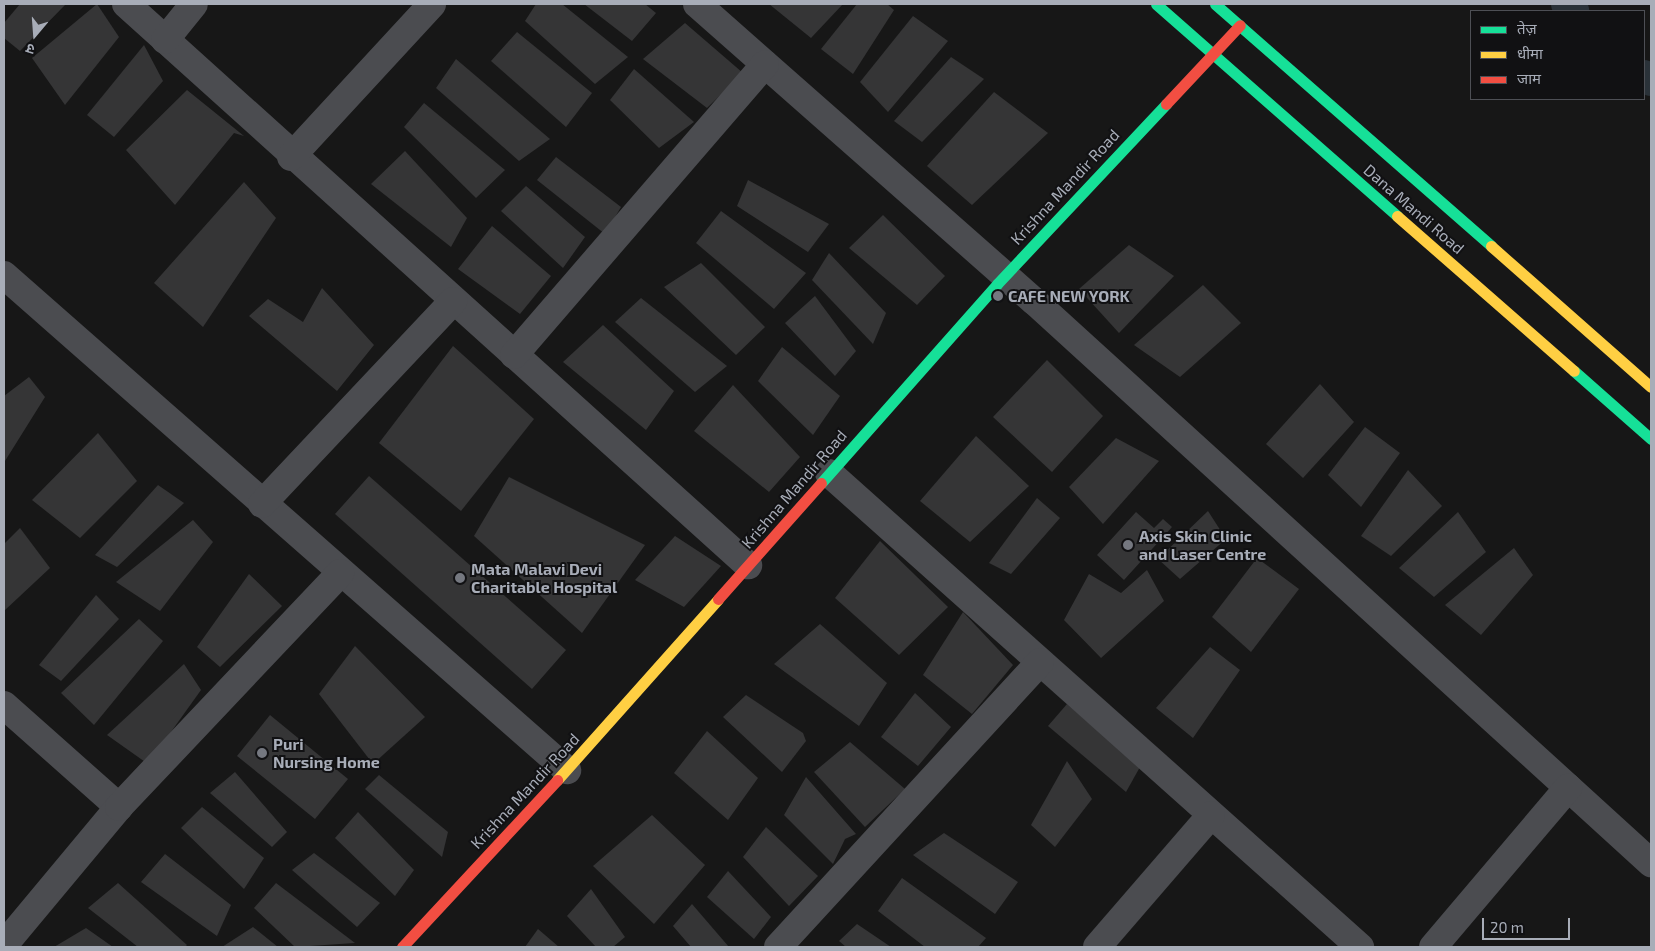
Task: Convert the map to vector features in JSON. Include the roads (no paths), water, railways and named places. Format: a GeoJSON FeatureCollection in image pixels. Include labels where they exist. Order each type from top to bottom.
{"type":"FeatureCollection","features":[{"type":"Feature","properties":{"kind":"street"},"geometry":{"type":"LineString","coordinates":[[126,4],[291,157],[748,566]]}},
{"type":"Feature","properties":{"kind":"street"},"geometry":{"type":"LineString","coordinates":[[165,40],[194,4]]}},
{"type":"Feature","properties":{"kind":"street"},"geometry":{"type":"LineString","coordinates":[[291,157],[432,4]]}},
{"type":"Feature","properties":{"kind":"street"},"geometry":{"type":"LineString","coordinates":[[697,4],[1005,275],[1651,863]]}},
{"type":"Feature","properties":{"kind":"street","name":"Dana Mandi Road"},"geometry":{"type":"LineString","coordinates":[[1156,4],[1651,439]]}},
{"type":"Feature","properties":{"kind":"street"},"geometry":{"type":"LineString","coordinates":[[1215,4],[1651,387]]}},
{"type":"Feature","properties":{"kind":"street","name":"Krishna Mandir Road"},"geometry":{"type":"LineString","coordinates":[[402,947],[567,770],[1005,275],[1240,25]]}},
{"type":"Feature","properties":{"kind":"street"},"geometry":{"type":"LineString","coordinates":[[514,355],[765,64]]}},
{"type":"Feature","properties":{"kind":"street"},"geometry":{"type":"LineString","coordinates":[[4,275],[340,574],[567,770]]}},
{"type":"Feature","properties":{"kind":"street"},"geometry":{"type":"LineString","coordinates":[[262,504],[454,301]]}},
{"type":"Feature","properties":{"kind":"street"},"geometry":{"type":"LineString","coordinates":[[829,473],[1360,947]]}},
{"type":"Feature","properties":{"kind":"street"},"geometry":{"type":"LineString","coordinates":[[4,945],[120,807],[340,574]]}},
{"type":"Feature","properties":{"kind":"street"},"geometry":{"type":"LineString","coordinates":[[778,947],[1040,662]]}},
{"type":"Feature","properties":{"kind":"street"},"geometry":{"type":"LineString","coordinates":[[6,710],[120,807]]}},
{"type":"Feature","properties":{"kind":"street"},"geometry":{"type":"LineString","coordinates":[[1433,947],[1568,788]]}},
{"type":"Feature","properties":{"kind":"street"},"geometry":{"type":"LineString","coordinates":[[1097,947],[1212,815]]}},
{"type":"Feature","properties":{"kind":"waterway"},"geometry":{"type":"LineString","coordinates":[[1566,4],[1573,10]]}},
{"type":"Feature","properties":{"kind":"waterway"},"geometry":{"type":"LineString","coordinates":[[1645,76],[1651,81]]}},
{"type":"Feature","properties":{"kind":"place","name":"CAFE NEW YORK"},"geometry":{"type":"Point","coordinates":[998,296]}},
{"type":"Feature","properties":{"kind":"place","name":"Axis Skin Clinic and Laser Centre"},"geometry":{"type":"Point","coordinates":[1128,545]}},
{"type":"Feature","properties":{"kind":"place","name":"Mata Malavi Devi Charitable Hospital"},"geometry":{"type":"Point","coordinates":[460,578]}},
{"type":"Feature","properties":{"kind":"place","name":"Puri Nursing Home"},"geometry":{"type":"Point","coordinates":[262,753]}}]}
